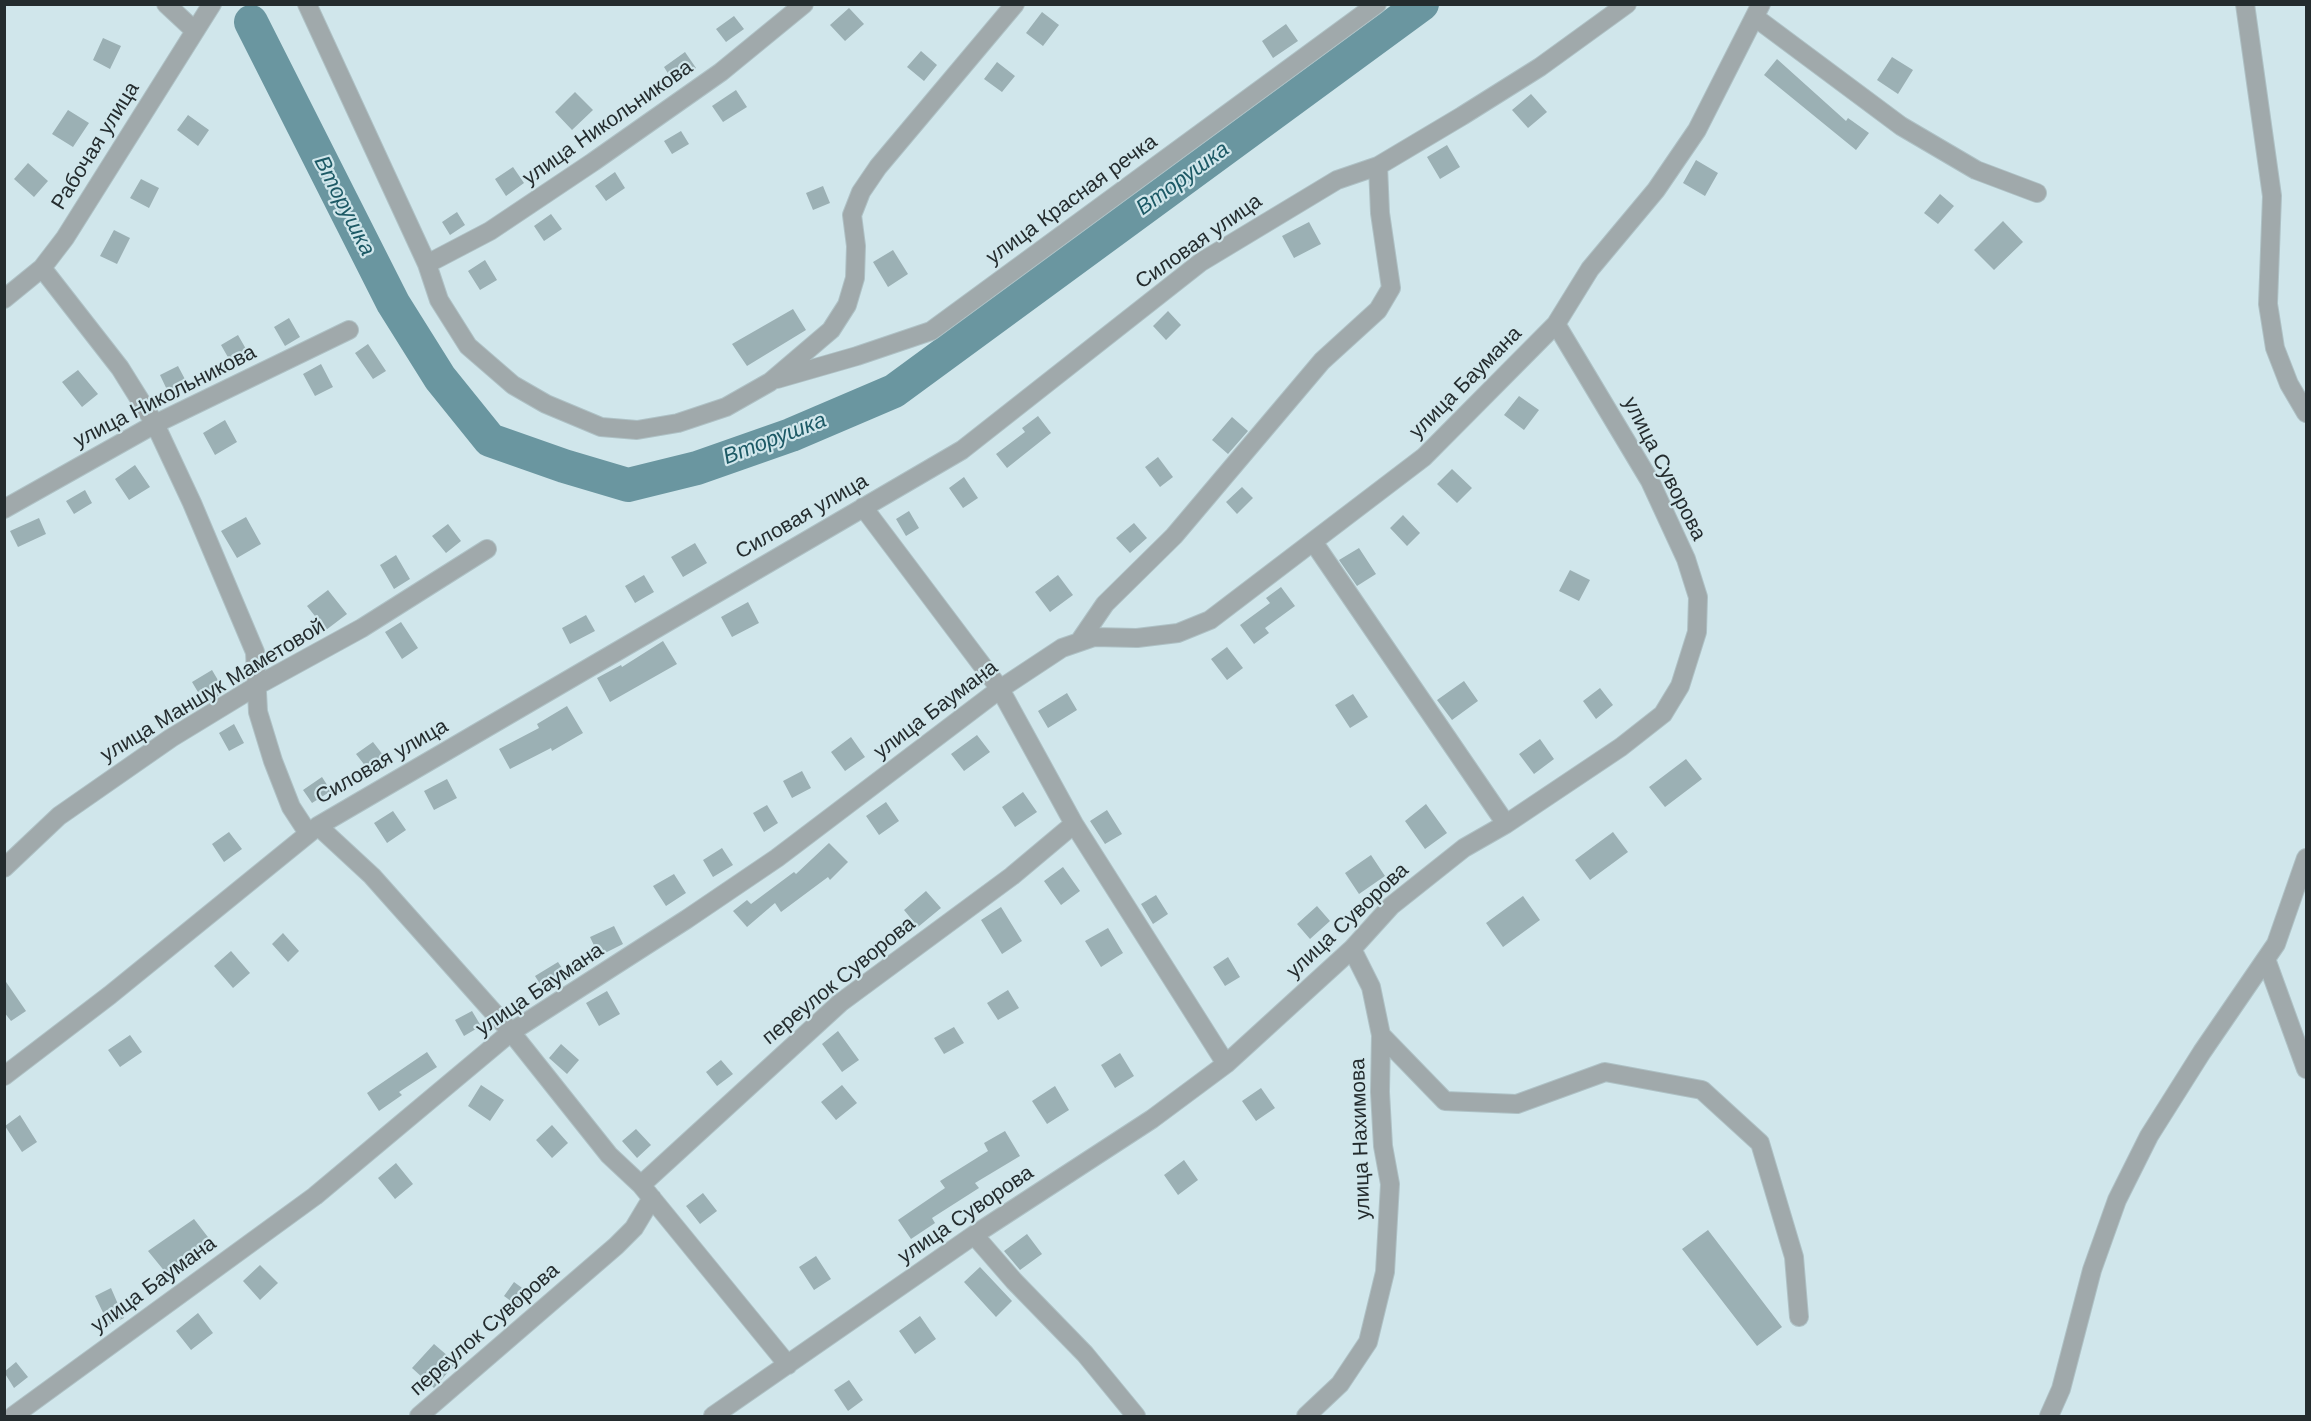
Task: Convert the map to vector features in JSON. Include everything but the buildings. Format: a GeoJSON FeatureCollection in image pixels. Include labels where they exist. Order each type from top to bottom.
{"type":"FeatureCollection","features":[{"type":"Feature","properties":{"kind":"street"},"geometry":{"type":"LineString","coordinates":[[166,4],[195,32]]}},
{"type":"Feature","properties":{"kind":"street","name":"Рабочая улица"},"geometry":{"type":"LineString","coordinates":[[4,299],[42,268],[65,238],[212,4]]}},
{"type":"Feature","properties":{"kind":"street"},"geometry":{"type":"LineString","coordinates":[[307,4],[427,264],[439,300],[468,346],[513,386],[546,405],[601,427],[638,430],[678,423],[726,407],[770,381],[831,330],[847,305],[855,278],[856,246],[852,215],[873,175],[1015,4]]}},
{"type":"Feature","properties":{"kind":"street","name":"улица Никольникова"},"geometry":{"type":"LineString","coordinates":[[427,264],[490,231],[593,162],[721,72],[804,4]]}},
{"type":"Feature","properties":{"kind":"street","name":"улица Красная речка"},"geometry":{"type":"LineString","coordinates":[[770,381],[857,356],[931,330],[1377,4]]}},
{"type":"Feature","properties":{"kind":"street","name":"Силовая улица"},"geometry":{"type":"LineString","coordinates":[[4,1076],[110,995],[313,830],[962,450],[1201,262],[1337,180],[1378,166],[1540,67],[1627,4]]}},
{"type":"Feature","properties":{"kind":"street"},"geometry":{"type":"LineString","coordinates":[[2245,4],[2272,196],[2268,304],[2276,348],[2289,384],[2307,413]]}},
{"type":"Feature","properties":{"kind":"street"},"geometry":{"type":"LineString","coordinates":[[1759,11],[1901,126],[1976,170],[2037,193]]}},
{"type":"Feature","properties":{"kind":"street","name":"улица Баумана"},"geometry":{"type":"LineString","coordinates":[[13,1416],[315,1196],[511,1032],[777,858],[1000,689],[1062,648],[1094,637],[1137,638],[1178,633],[1210,620],[1424,457],[1556,324],[1590,269],[1656,190],[1697,130],[1759,11]]}},
{"type":"Feature","properties":{"kind":"street"},"geometry":{"type":"LineString","coordinates":[[1079,642],[1105,604],[1174,536],[1322,361],[1378,310],[1391,288],[1380,213],[1378,166]]}},
{"type":"Feature","properties":{"kind":"street"},"geometry":{"type":"LineString","coordinates":[[42,268],[120,368],[155,424],[192,502],[255,652],[258,712],[273,761],[291,807],[313,830],[372,876],[511,1032],[609,1155],[646,1191],[788,1365]]}},
{"type":"Feature","properties":{"kind":"street","name":"улица Суворова"},"geometry":{"type":"LineString","coordinates":[[713,1416],[974,1235],[1152,1119],[1226,1064],[1352,949],[1391,906],[1464,848],[1506,824],[1622,747],[1663,714],[1680,686],[1697,632],[1698,597],[1686,559],[1650,481],[1556,324]]}},
{"type":"Feature","properties":{"kind":"street","name":"улица Никольникова"},"geometry":{"type":"LineString","coordinates":[[4,509],[155,424],[349,330]]}},
{"type":"Feature","properties":{"kind":"street"},"geometry":{"type":"LineString","coordinates":[[863,507],[1000,689],[1074,824],[1226,1064]]}},
{"type":"Feature","properties":{"kind":"street"},"geometry":{"type":"LineString","coordinates":[[1314,543],[1506,824]]}},
{"type":"Feature","properties":{"kind":"street","name":"улица Маншук Маметовой"},"geometry":{"type":"LineString","coordinates":[[4,868],[59,816],[171,738],[258,685],[362,628],[487,549]]}},
{"type":"Feature","properties":{"kind":"street","name":"переулок Суворова"},"geometry":{"type":"LineString","coordinates":[[419,1416],[616,1246],[634,1228],[646,1191],[840,1003],[1012,876],[1074,824]]}},
{"type":"Feature","properties":{"kind":"street"},"geometry":{"type":"LineString","coordinates":[[2049,1416],[2061,1389],[2092,1270],[2117,1200],[2149,1136],[2202,1052],[2276,944],[2307,858]]}},
{"type":"Feature","properties":{"kind":"street","name":"улица Нахимова"},"geometry":{"type":"LineString","coordinates":[[1306,1416],[1341,1384],[1368,1342],[1385,1272],[1390,1184],[1383,1146],[1380,1092],[1381,1035],[1371,987],[1352,949]]}},
{"type":"Feature","properties":{"kind":"street"},"geometry":{"type":"LineString","coordinates":[[2266,959],[2307,1069]]}},
{"type":"Feature","properties":{"kind":"street"},"geometry":{"type":"LineString","coordinates":[[1381,1035],[1445,1101],[1517,1104],[1605,1072],[1702,1090],[1760,1143],[1794,1257],[1799,1317]]}},
{"type":"Feature","properties":{"kind":"street"},"geometry":{"type":"LineString","coordinates":[[974,1235],[1014,1281],[1084,1354],[1136,1416]]}},
{"type":"Feature","properties":{"kind":"waterway","name":"Вторушка"},"geometry":{"type":"LineString","coordinates":[[251,22],[393,303],[440,378],[490,440],[628,485],[697,468],[791,435],[894,391],[1422,4]]}}]}
